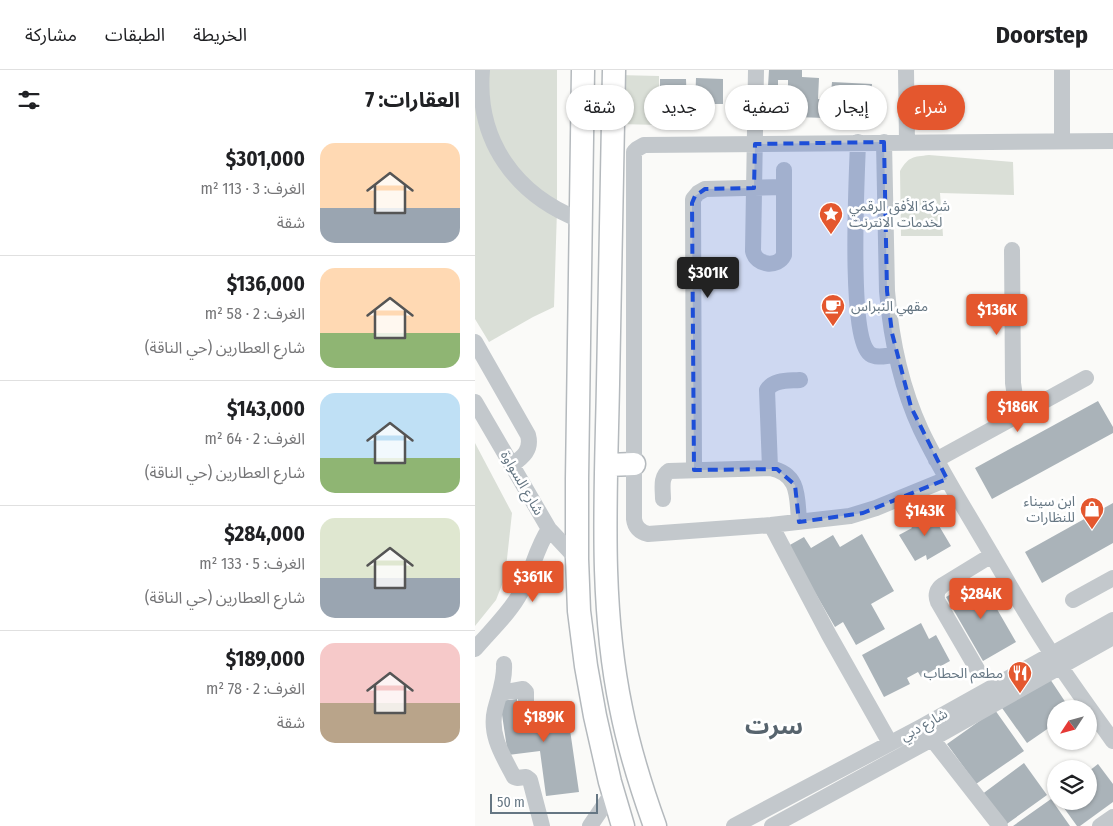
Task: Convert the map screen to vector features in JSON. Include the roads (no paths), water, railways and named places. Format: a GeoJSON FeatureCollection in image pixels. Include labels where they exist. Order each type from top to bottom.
{"type":"FeatureCollection","features":[{"type":"Feature","properties":{"kind":"highway"},"geometry":{"type":"LineString","coordinates":[[583,70],[577,559],[579,611],[595,716],[623,826]]}},
{"type":"Feature","properties":{"kind":"highway"},"geometry":{"type":"LineString","coordinates":[[614,70],[607,465],[606,564],[608,610],[621,709],[637,775],[655,826]]}},
{"type":"Feature","properties":{"kind":"highway"},"geometry":{"type":"LineString","coordinates":[[607,465],[634,464]]}},
{"type":"Feature","properties":{"kind":"street"},"geometry":{"type":"LineString","coordinates":[[482,70],[482,100],[485,117],[494,142],[507,166],[518,180],[543,202],[564,214],[580,220]]}},
{"type":"Feature","properties":{"kind":"street"},"geometry":{"type":"LineString","coordinates":[[756,70],[754,255],[763,263],[776,263],[784,254],[784,170]]}},
{"type":"Feature","properties":{"kind":"street"},"geometry":{"type":"LineString","coordinates":[[906,70],[907,142]]}},
{"type":"Feature","properties":{"kind":"street"},"geometry":{"type":"LineString","coordinates":[[1062,70],[1062,140]]}},
{"type":"Feature","properties":{"kind":"street"},"geometry":{"type":"LineString","coordinates":[[947,479],[863,512],[835,518],[771,525],[644,533],[637,528],[634,519],[635,152],[640,146],[644,145],[1113,141]]}},
{"type":"Feature","properties":{"kind":"street"},"geometry":{"type":"LineString","coordinates":[[858,142],[855,239],[861,329],[864,344],[870,354],[879,356],[896,355]]}},
{"type":"Feature","properties":{"kind":"street"},"geometry":{"type":"LineString","coordinates":[[884,142],[889,313],[896,355],[911,407],[936,460],[992,555],[1056,660],[1113,741]]}},
{"type":"Feature","properties":{"kind":"street"},"geometry":{"type":"LineString","coordinates":[[694,470],[692,203],[698,193],[705,189],[785,187]]}},
{"type":"Feature","properties":{"kind":"street"},"geometry":{"type":"LineString","coordinates":[[1012,250],[1013,383],[1016,403],[1021,413]]}},
{"type":"Feature","properties":{"kind":"street"},"geometry":{"type":"LineString","coordinates":[[475,342],[528,435],[529,444],[525,454],[512,465]]}},
{"type":"Feature","properties":{"kind":"street"},"geometry":{"type":"LineString","coordinates":[[936,460],[1086,378]]}},
{"type":"Feature","properties":{"kind":"street"},"geometry":{"type":"LineString","coordinates":[[770,468],[767,390],[776,382],[801,380]]}},
{"type":"Feature","properties":{"kind":"street","name":"شارع السواوة"},"geometry":{"type":"LineString","coordinates":[[475,402],[549,529],[577,559]]}},
{"type":"Feature","properties":{"kind":"street"},"geometry":{"type":"LineString","coordinates":[[663,499],[663,478],[667,472],[770,468],[784,473],[795,485],[799,522]]}},
{"type":"Feature","properties":{"kind":"street"},"geometry":{"type":"LineString","coordinates":[[771,525],[829,635],[891,743]]}},
{"type":"Feature","properties":{"kind":"street"},"geometry":{"type":"LineString","coordinates":[[475,649],[514,604],[549,529]]}},
{"type":"Feature","properties":{"kind":"street"},"geometry":{"type":"LineString","coordinates":[[977,669],[938,602],[936,594],[939,587],[992,555]]}},
{"type":"Feature","properties":{"kind":"street"},"geometry":{"type":"LineString","coordinates":[[1073,600],[1113,578]]}},
{"type":"Feature","properties":{"kind":"street","name":"شارع دبي"},"geometry":{"type":"LineString","coordinates":[[772,826],[933,738],[1056,660],[1113,620]]}},
{"type":"Feature","properties":{"kind":"street","name":"شارع دبي"},"geometry":{"type":"LineString","coordinates":[[734,826],[891,743],[1056,660],[1113,637]]}},
{"type":"Feature","properties":{"kind":"street"},"geometry":{"type":"LineString","coordinates":[[504,664],[503,678],[493,722],[498,745],[514,777],[526,777],[529,779],[542,826]]}},
{"type":"Feature","properties":{"kind":"street"},"geometry":{"type":"LineString","coordinates":[[500,693],[523,689],[526,692],[527,711]]}},
{"type":"Feature","properties":{"kind":"street"},"geometry":{"type":"LineString","coordinates":[[933,738],[1000,826]]}},
{"type":"Feature","properties":{"kind":"street"},"geometry":{"type":"LineString","coordinates":[[590,826],[613,792]]}},
{"type":"Feature","properties":{"kind":"street"},"geometry":{"type":"LineString","coordinates":[[1100,826],[1113,817]]}},
{"type":"Feature","properties":{"kind":"place","name":"شركة الأفق الرقمي لخدمات الانترنت"},"geometry":{"type":"Point","coordinates":[831,235]}},
{"type":"Feature","properties":{"kind":"place","name":"مقهي النبراس"},"geometry":{"type":"Point","coordinates":[833,327]}},
{"type":"Feature","properties":{"kind":"place","name":"ابن سيناء للنظارات"},"geometry":{"type":"Point","coordinates":[1092,530]}},
{"type":"Feature","properties":{"kind":"place","name":"مطعم الحطاب"},"geometry":{"type":"Point","coordinates":[1020,694]}},
{"type":"Feature","properties":{"kind":"district","name":"سرت"},"geometry":{"type":"Point","coordinates":[774,726]}}]}
